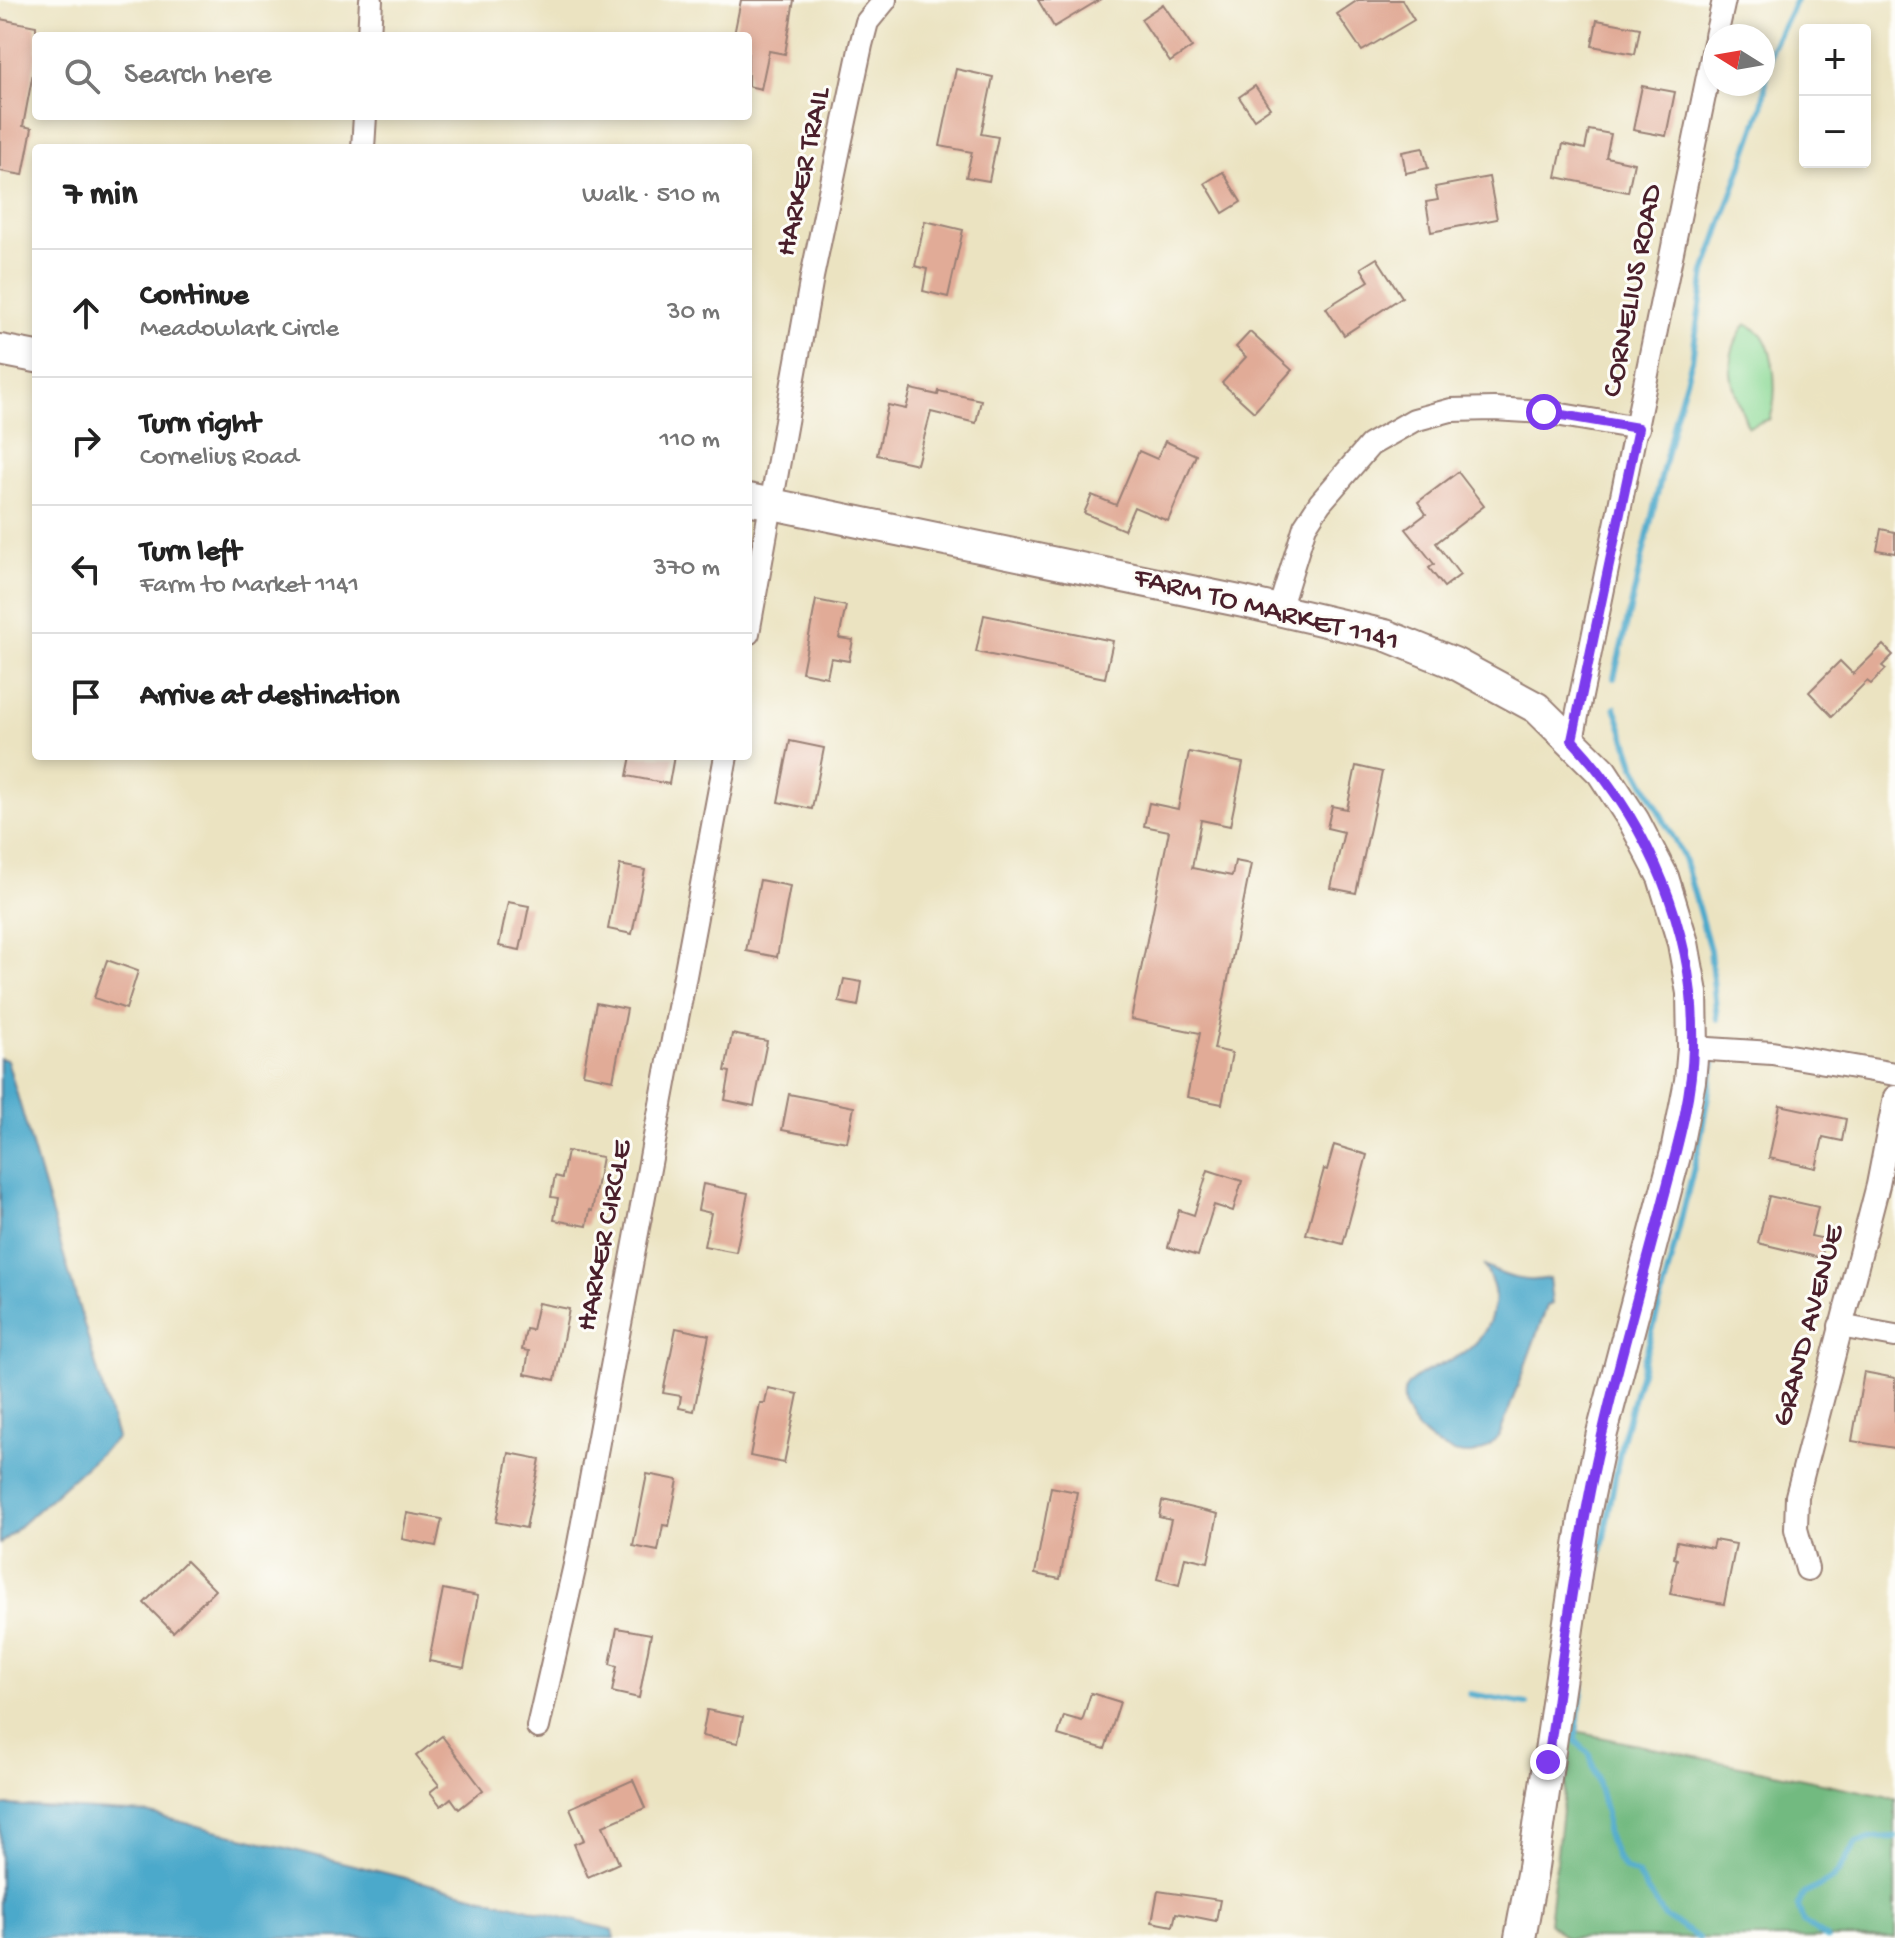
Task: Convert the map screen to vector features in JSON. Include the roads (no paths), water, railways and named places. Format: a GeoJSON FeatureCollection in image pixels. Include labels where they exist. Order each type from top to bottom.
{"type":"FeatureCollection","features":[{"type":"Feature","properties":{"kind":"street"},"geometry":{"type":"LineString","coordinates":[[369,32],[371,0]]}},
{"type":"Feature","properties":{"kind":"street","name":"HARKER TRAIL"},"geometry":{"type":"LineString","coordinates":[[760,501],[861,45],[867,22],[885,0]]}},
{"type":"Feature","properties":{"kind":"street","name":"CORNELIUS ROAD"},"geometry":{"type":"LineString","coordinates":[[1719,24],[1724,0]]}},
{"type":"Feature","properties":{"kind":"street","name":"CORNELIUS ROAD"},"geometry":{"type":"LineString","coordinates":[[1572,740],[1705,96]]}},
{"type":"Feature","properties":{"kind":"street"},"geometry":{"type":"LineString","coordinates":[[363,144],[365,120]]}},
{"type":"Feature","properties":{"kind":"street"},"geometry":{"type":"LineString","coordinates":[[0,350],[32,356]]}},
{"type":"Feature","properties":{"kind":"street"},"geometry":{"type":"LineString","coordinates":[[1279,610],[1305,526],[1320,503],[1370,445],[1414,420],[1451,410],[1494,409],[1544,412],[1638,428]]}},
{"type":"Feature","properties":{"kind":"street"},"geometry":{"type":"LineString","coordinates":[[752,589],[760,501]]}},
{"type":"Feature","properties":{"kind":"street","name":"FARM TO MARKET 1141"},"geometry":{"type":"LineString","coordinates":[[760,501],[1385,635],[1454,663],[1537,708],[1602,772],[1634,821],[1663,877],[1683,943],[1692,993],[1690,1081],[1676,1152],[1602,1433],[1584,1519],[1520,1938]]}},
{"type":"Feature","properties":{"kind":"street","name":"HARKER CIRCLE"},"geometry":{"type":"LineString","coordinates":[[538,1727],[575,1565],[725,760]]}},
{"type":"Feature","properties":{"kind":"street"},"geometry":{"type":"LineString","coordinates":[[1693,1048],[1772,1053],[1895,1074]]}},
{"type":"Feature","properties":{"kind":"street","name":"GRAND AVENUE"},"geometry":{"type":"LineString","coordinates":[[1807,1569],[1796,1529],[1797,1496],[1878,1185],[1895,1097]]}},
{"type":"Feature","properties":{"kind":"street"},"geometry":{"type":"LineString","coordinates":[[1840,1326],[1895,1336]]}},
{"type":"Feature","properties":{"kind":"water"},"geometry":{"type":"Polygon","coordinates":[[[0,1058],[7,1060],[117,1438],[0,1544],[0,1058]]]}},
{"type":"Feature","properties":{"kind":"water"},"geometry":{"type":"Polygon","coordinates":[[[1484,1266],[1516,1278],[1549,1278],[1552,1304],[1547,1306],[1500,1434],[1479,1452],[1459,1453],[1435,1444],[1415,1426],[1404,1405],[1404,1393],[1420,1375],[1464,1353],[1485,1330],[1494,1306],[1494,1294],[1484,1266]]]}},
{"type":"Feature","properties":{"kind":"water"},"geometry":{"type":"Polygon","coordinates":[[[0,1806],[146,1813],[613,1930],[615,1938],[0,1938],[0,1806]]]}},
{"type":"Feature","properties":{"kind":"waterway"},"geometry":{"type":"LineString","coordinates":[[1614,678],[1675,418],[1692,360],[1705,272],[1762,107],[1771,50],[1796,0]]}},
{"type":"Feature","properties":{"kind":"waterway"},"geometry":{"type":"LineString","coordinates":[[1615,707],[1634,764],[1684,858],[1710,950],[1717,1019]]}},
{"type":"Feature","properties":{"kind":"waterway"},"geometry":{"type":"LineString","coordinates":[[1594,1591],[1622,1440],[1698,1151],[1714,1062]]}},
{"type":"Feature","properties":{"kind":"waterway"},"geometry":{"type":"LineString","coordinates":[[1583,1684],[1575,1740],[1590,1755],[1606,1813],[1606,1831],[1616,1857],[1625,1868],[1637,1875],[1665,1917],[1699,1938]]}},
{"type":"Feature","properties":{"kind":"waterway"},"geometry":{"type":"LineString","coordinates":[[1470,1694],[1527,1704]]}},
{"type":"Feature","properties":{"kind":"waterway"},"geometry":{"type":"LineString","coordinates":[[1827,1938],[1803,1922],[1798,1906],[1803,1894],[1836,1874],[1856,1843],[1895,1837]]}}]}
